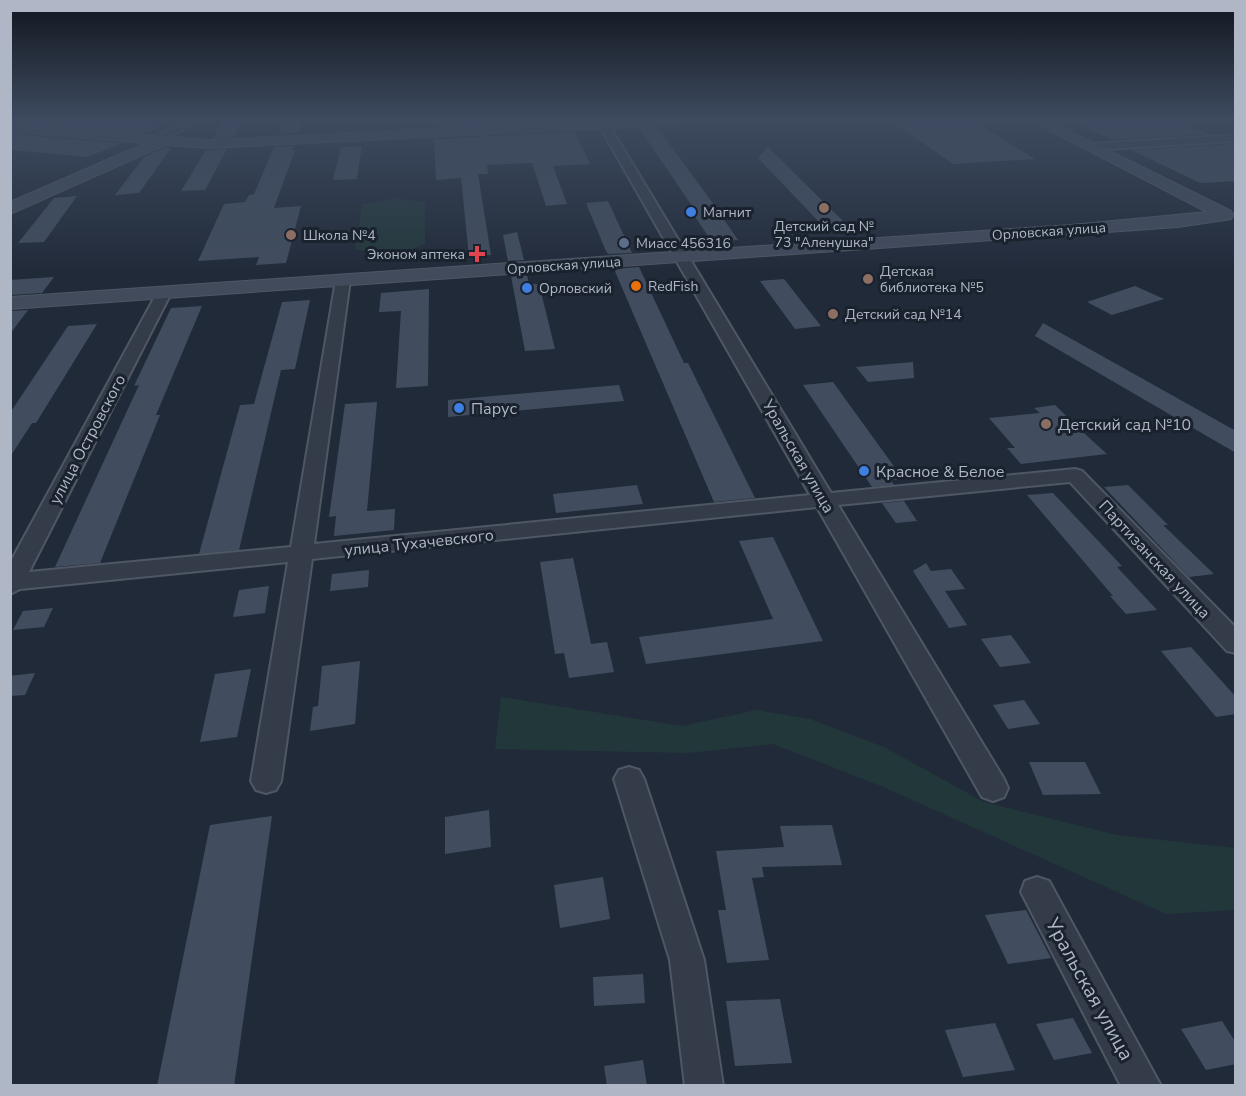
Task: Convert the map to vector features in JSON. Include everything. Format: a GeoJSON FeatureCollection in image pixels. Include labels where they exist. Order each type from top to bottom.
{"type":"FeatureCollection","features":[{"type":"Feature","properties":{"kind":"street"},"geometry":{"type":"LineString","coordinates":[[10,209],[95,170]]}},
{"type":"Feature","properties":{"kind":"street","name":"Уральская улица"},"geometry":{"type":"LineString","coordinates":[[631,170],[993,788]]}},
{"type":"Feature","properties":{"kind":"street"},"geometry":{"type":"LineString","coordinates":[[1136,170],[1230,218]]}},
{"type":"Feature","properties":{"kind":"street","name":"Орловская улица"},"geometry":{"type":"LineString","coordinates":[[10,303],[1230,218]]}},
{"type":"Feature","properties":{"kind":"street"},"geometry":{"type":"LineString","coordinates":[[266,781],[343,280]]}},
{"type":"Feature","properties":{"kind":"street","name":"улица Островского"},"geometry":{"type":"LineString","coordinates":[[11,584],[164,292]]}},
{"type":"Feature","properties":{"kind":"street","name":"улица Тухачевского"},"geometry":{"type":"LineString","coordinates":[[11,584],[1075,474]]}},
{"type":"Feature","properties":{"kind":"street","name":"Партизанская улица"},"geometry":{"type":"LineString","coordinates":[[1075,474],[1236,644]]}},
{"type":"Feature","properties":{"kind":"street"},"geometry":{"type":"LineString","coordinates":[[628,779],[687,960],[704,1086]]}},
{"type":"Feature","properties":{"kind":"street","name":"Уральская улица"},"geometry":{"type":"LineString","coordinates":[[1037,892],[1143,1086]]}},
{"type":"Feature","properties":{"kind":"green space"},"geometry":{"type":"Polygon","coordinates":[[[394,198],[425,202],[425,244],[390,253],[373,253],[355,249],[362,205],[394,198]]]}},
{"type":"Feature","properties":{"kind":"green space"},"geometry":{"type":"Polygon","coordinates":[[[501,697],[682,726],[756,710],[810,719],[884,747],[984,802],[1117,835],[1235,848],[1235,910],[1166,914],[881,786],[773,744],[688,753],[495,749],[501,697]]]}},
{"type":"Feature","properties":{"kind":"building"},"geometry":{"type":"Polygon","coordinates":[[[134,170],[155,170],[139,193],[115,195],[134,170]]]}},
{"type":"Feature","properties":{"kind":"building"},"geometry":{"type":"Polygon","coordinates":[[[194,170],[216,170],[205,190],[181,191],[194,170]]]}},
{"type":"Feature","properties":{"kind":"building"},"geometry":{"type":"Polygon","coordinates":[[[264,170],[288,170],[274,208],[301,206],[286,263],[256,265],[259,257],[198,261],[224,204],[245,202],[249,195],[254,194],[264,170]]]}},
{"type":"Feature","properties":{"kind":"building"},"geometry":{"type":"Polygon","coordinates":[[[335,170],[358,170],[357,179],[333,180],[335,170]]]}},
{"type":"Feature","properties":{"kind":"building"},"geometry":{"type":"Polygon","coordinates":[[[436,170],[488,170],[488,174],[478,174],[491,255],[469,257],[461,178],[436,180],[436,170]]]}},
{"type":"Feature","properties":{"kind":"building"},"geometry":{"type":"Polygon","coordinates":[[[534,170],[555,170],[567,204],[546,206],[534,170]]]}},
{"type":"Feature","properties":{"kind":"building"},"geometry":{"type":"Polygon","coordinates":[[[668,170],[689,170],[738,240],[712,242],[688,206],[692,206],[668,170]]]}},
{"type":"Feature","properties":{"kind":"building"},"geometry":{"type":"Polygon","coordinates":[[[770,170],[791,170],[845,223],[822,225],[770,170]]]}},
{"type":"Feature","properties":{"kind":"building"},"geometry":{"type":"Polygon","coordinates":[[[1173,170],[1236,170],[1236,181],[1200,183],[1173,170]]]}},
{"type":"Feature","properties":{"kind":"building"},"geometry":{"type":"Polygon","coordinates":[[[77,196],[44,242],[18,243],[54,198],[77,196]]]}},
{"type":"Feature","properties":{"kind":"building"},"geometry":{"type":"Polygon","coordinates":[[[608,201],[632,253],[608,254],[605,249],[586,203],[608,201]]]}},
{"type":"Feature","properties":{"kind":"building"},"geometry":{"type":"Polygon","coordinates":[[[517,232],[524,260],[508,261],[503,235],[517,232]]]}},
{"type":"Feature","properties":{"kind":"building"},"geometry":{"type":"Polygon","coordinates":[[[639,267],[684,363],[688,363],[755,498],[714,502],[614,269],[639,267]]]}},
{"type":"Feature","properties":{"kind":"building"},"geometry":{"type":"Polygon","coordinates":[[[527,275],[529,284],[539,284],[555,349],[525,351],[511,276],[527,275]]]}},
{"type":"Feature","properties":{"kind":"building"},"geometry":{"type":"Polygon","coordinates":[[[54,277],[42,293],[10,295],[10,280],[54,277]]]}},
{"type":"Feature","properties":{"kind":"building"},"geometry":{"type":"Polygon","coordinates":[[[784,279],[821,326],[795,329],[760,281],[784,279]]]}},
{"type":"Feature","properties":{"kind":"building"},"geometry":{"type":"Polygon","coordinates":[[[1135,286],[1164,299],[1112,315],[1087,302],[1135,286]]]}},
{"type":"Feature","properties":{"kind":"building"},"geometry":{"type":"Polygon","coordinates":[[[429,289],[428,386],[396,388],[401,311],[379,312],[381,293],[429,289]]]}},
{"type":"Feature","properties":{"kind":"building"},"geometry":{"type":"Polygon","coordinates":[[[310,300],[295,369],[281,370],[239,550],[199,554],[240,405],[254,404],[282,302],[310,300]]]}},
{"type":"Feature","properties":{"kind":"building"},"geometry":{"type":"Polygon","coordinates":[[[202,306],[156,415],[160,415],[100,563],[55,567],[139,385],[134,386],[171,308],[202,306]]]}},
{"type":"Feature","properties":{"kind":"building"},"geometry":{"type":"Polygon","coordinates":[[[28,310],[10,334],[10,311],[28,310]]]}},
{"type":"Feature","properties":{"kind":"building"},"geometry":{"type":"Polygon","coordinates":[[[1043,323],[1236,431],[1236,453],[1035,336],[1043,323]]]}},
{"type":"Feature","properties":{"kind":"building"},"geometry":{"type":"Polygon","coordinates":[[[97,324],[36,423],[32,423],[10,457],[10,413],[68,326],[97,324]]]}},
{"type":"Feature","properties":{"kind":"building"},"geometry":{"type":"Polygon","coordinates":[[[913,362],[914,378],[868,382],[856,367],[913,362]]]}},
{"type":"Feature","properties":{"kind":"building"},"geometry":{"type":"Polygon","coordinates":[[[833,382],[903,479],[891,480],[894,485],[872,487],[803,385],[833,382]]]}},
{"type":"Feature","properties":{"kind":"building"},"geometry":{"type":"Polygon","coordinates":[[[619,385],[624,401],[448,417],[448,400],[619,385]]]}},
{"type":"Feature","properties":{"kind":"building"},"geometry":{"type":"Polygon","coordinates":[[[377,402],[367,511],[395,509],[394,530],[334,536],[336,516],[329,517],[345,404],[377,402]]]}},
{"type":"Feature","properties":{"kind":"building"},"geometry":{"type":"Polygon","coordinates":[[[1055,405],[1107,454],[1021,464],[1007,448],[1015,448],[989,418],[1040,413],[1034,408],[1055,405]]]}},
{"type":"Feature","properties":{"kind":"building"},"geometry":{"type":"Polygon","coordinates":[[[637,485],[643,504],[556,513],[553,494],[637,485]]]}},
{"type":"Feature","properties":{"kind":"building"},"geometry":{"type":"Polygon","coordinates":[[[1128,485],[1168,525],[1163,525],[1214,574],[1189,577],[1104,487],[1128,485]]]}},
{"type":"Feature","properties":{"kind":"building"},"geometry":{"type":"Polygon","coordinates":[[[1053,493],[1122,566],[1117,567],[1157,610],[1126,614],[1027,495],[1053,493]]]}},
{"type":"Feature","properties":{"kind":"building"},"geometry":{"type":"Polygon","coordinates":[[[904,501],[917,521],[896,523],[882,503],[904,501]]]}},
{"type":"Feature","properties":{"kind":"building"},"geometry":{"type":"Polygon","coordinates":[[[773,537],[823,641],[646,664],[639,637],[773,619],[739,541],[773,537]]]}},
{"type":"Feature","properties":{"kind":"building"},"geometry":{"type":"Polygon","coordinates":[[[573,558],[591,644],[607,642],[614,672],[569,678],[564,653],[555,654],[540,562],[573,558]]]}},
{"type":"Feature","properties":{"kind":"building"},"geometry":{"type":"Polygon","coordinates":[[[926,563],[931,571],[951,569],[965,589],[945,591],[967,625],[949,628],[913,571],[926,563]]]}},
{"type":"Feature","properties":{"kind":"building"},"geometry":{"type":"Polygon","coordinates":[[[369,570],[368,587],[330,591],[332,574],[369,570]]]}},
{"type":"Feature","properties":{"kind":"building"},"geometry":{"type":"Polygon","coordinates":[[[269,586],[265,613],[233,617],[239,590],[269,586]]]}},
{"type":"Feature","properties":{"kind":"building"},"geometry":{"type":"Polygon","coordinates":[[[53,608],[44,627],[13,630],[23,611],[53,608]]]}},
{"type":"Feature","properties":{"kind":"building"},"geometry":{"type":"Polygon","coordinates":[[[1011,635],[1031,663],[1000,667],[981,639],[1011,635]]]}},
{"type":"Feature","properties":{"kind":"building"},"geometry":{"type":"Polygon","coordinates":[[[1191,647],[1236,697],[1236,714],[1216,717],[1161,651],[1191,647]]]}},
{"type":"Feature","properties":{"kind":"building"},"geometry":{"type":"Polygon","coordinates":[[[360,661],[355,724],[310,731],[313,707],[318,706],[322,666],[360,661]]]}},
{"type":"Feature","properties":{"kind":"building"},"geometry":{"type":"Polygon","coordinates":[[[251,669],[237,737],[200,742],[215,674],[251,669]]]}},
{"type":"Feature","properties":{"kind":"building"},"geometry":{"type":"Polygon","coordinates":[[[35,673],[25,695],[10,696],[10,676],[35,673]]]}},
{"type":"Feature","properties":{"kind":"building"},"geometry":{"type":"Polygon","coordinates":[[[1024,700],[1040,724],[1008,729],[993,705],[1024,700]]]}},
{"type":"Feature","properties":{"kind":"building"},"geometry":{"type":"Polygon","coordinates":[[[1029,762],[1085,762],[1101,794],[1043,795],[1029,762]]]}},
{"type":"Feature","properties":{"kind":"building"},"geometry":{"type":"Polygon","coordinates":[[[489,810],[491,847],[445,854],[445,817],[489,810]]]}},
{"type":"Feature","properties":{"kind":"building"},"geometry":{"type":"Polygon","coordinates":[[[272,816],[234,1086],[157,1086],[210,825],[272,816]]]}},
{"type":"Feature","properties":{"kind":"building"},"geometry":{"type":"Polygon","coordinates":[[[832,825],[842,865],[762,867],[764,877],[752,878],[769,960],[727,963],[718,910],[726,910],[716,851],[784,847],[780,826],[832,825]]]}},
{"type":"Feature","properties":{"kind":"building"},"geometry":{"type":"Polygon","coordinates":[[[603,877],[610,919],[560,928],[554,885],[603,877]]]}},
{"type":"Feature","properties":{"kind":"building"},"geometry":{"type":"Polygon","coordinates":[[[1026,910],[1051,958],[1008,964],[985,915],[1026,910]]]}},
{"type":"Feature","properties":{"kind":"building"},"geometry":{"type":"Polygon","coordinates":[[[643,974],[645,1003],[594,1006],[593,977],[643,974]]]}},
{"type":"Feature","properties":{"kind":"building"},"geometry":{"type":"Polygon","coordinates":[[[780,999],[792,1063],[735,1066],[726,1001],[780,999]]]}},
{"type":"Feature","properties":{"kind":"building"},"geometry":{"type":"Polygon","coordinates":[[[1073,1018],[1092,1053],[1054,1060],[1036,1024],[1073,1018]]]}},
{"type":"Feature","properties":{"kind":"building"},"geometry":{"type":"Polygon","coordinates":[[[1222,1021],[1236,1043],[1236,1064],[1206,1070],[1181,1029],[1222,1021]]]}},
{"type":"Feature","properties":{"kind":"building"},"geometry":{"type":"Polygon","coordinates":[[[995,1023],[1015,1070],[963,1077],[945,1030],[995,1023]]]}},
{"type":"Feature","properties":{"kind":"building"},"geometry":{"type":"Polygon","coordinates":[[[643,1060],[647,1086],[607,1086],[604,1066],[643,1060]]]}},
{"type":"Feature","properties":{"kind":"place","name":"Детский сад № 73 \"Аленушка\""},"geometry":{"type":"Point","coordinates":[824,208]}},
{"type":"Feature","properties":{"kind":"place","name":"Магнит"},"geometry":{"type":"Point","coordinates":[691,212]}},
{"type":"Feature","properties":{"kind":"place","name":"Школа №4"},"geometry":{"type":"Point","coordinates":[291,235]}},
{"type":"Feature","properties":{"kind":"place","name":"Миасс 456316"},"geometry":{"type":"Point","coordinates":[624,243]}},
{"type":"Feature","properties":{"kind":"place","name":"Эконом аптека"},"geometry":{"type":"Point","coordinates":[477,254]}},
{"type":"Feature","properties":{"kind":"place","name":"Детская библиотека №5"},"geometry":{"type":"Point","coordinates":[868,279]}},
{"type":"Feature","properties":{"kind":"place","name":"RedFish"},"geometry":{"type":"Point","coordinates":[636,286]}},
{"type":"Feature","properties":{"kind":"place","name":"Орловский"},"geometry":{"type":"Point","coordinates":[527,288]}},
{"type":"Feature","properties":{"kind":"place","name":"Детский сад №14"},"geometry":{"type":"Point","coordinates":[833,314]}},
{"type":"Feature","properties":{"kind":"place","name":"Парус"},"geometry":{"type":"Point","coordinates":[459,408]}},
{"type":"Feature","properties":{"kind":"place","name":"Детский сад №10"},"geometry":{"type":"Point","coordinates":[1046,424]}},
{"type":"Feature","properties":{"kind":"place","name":"Красное & Белое"},"geometry":{"type":"Point","coordinates":[864,471]}}]}
